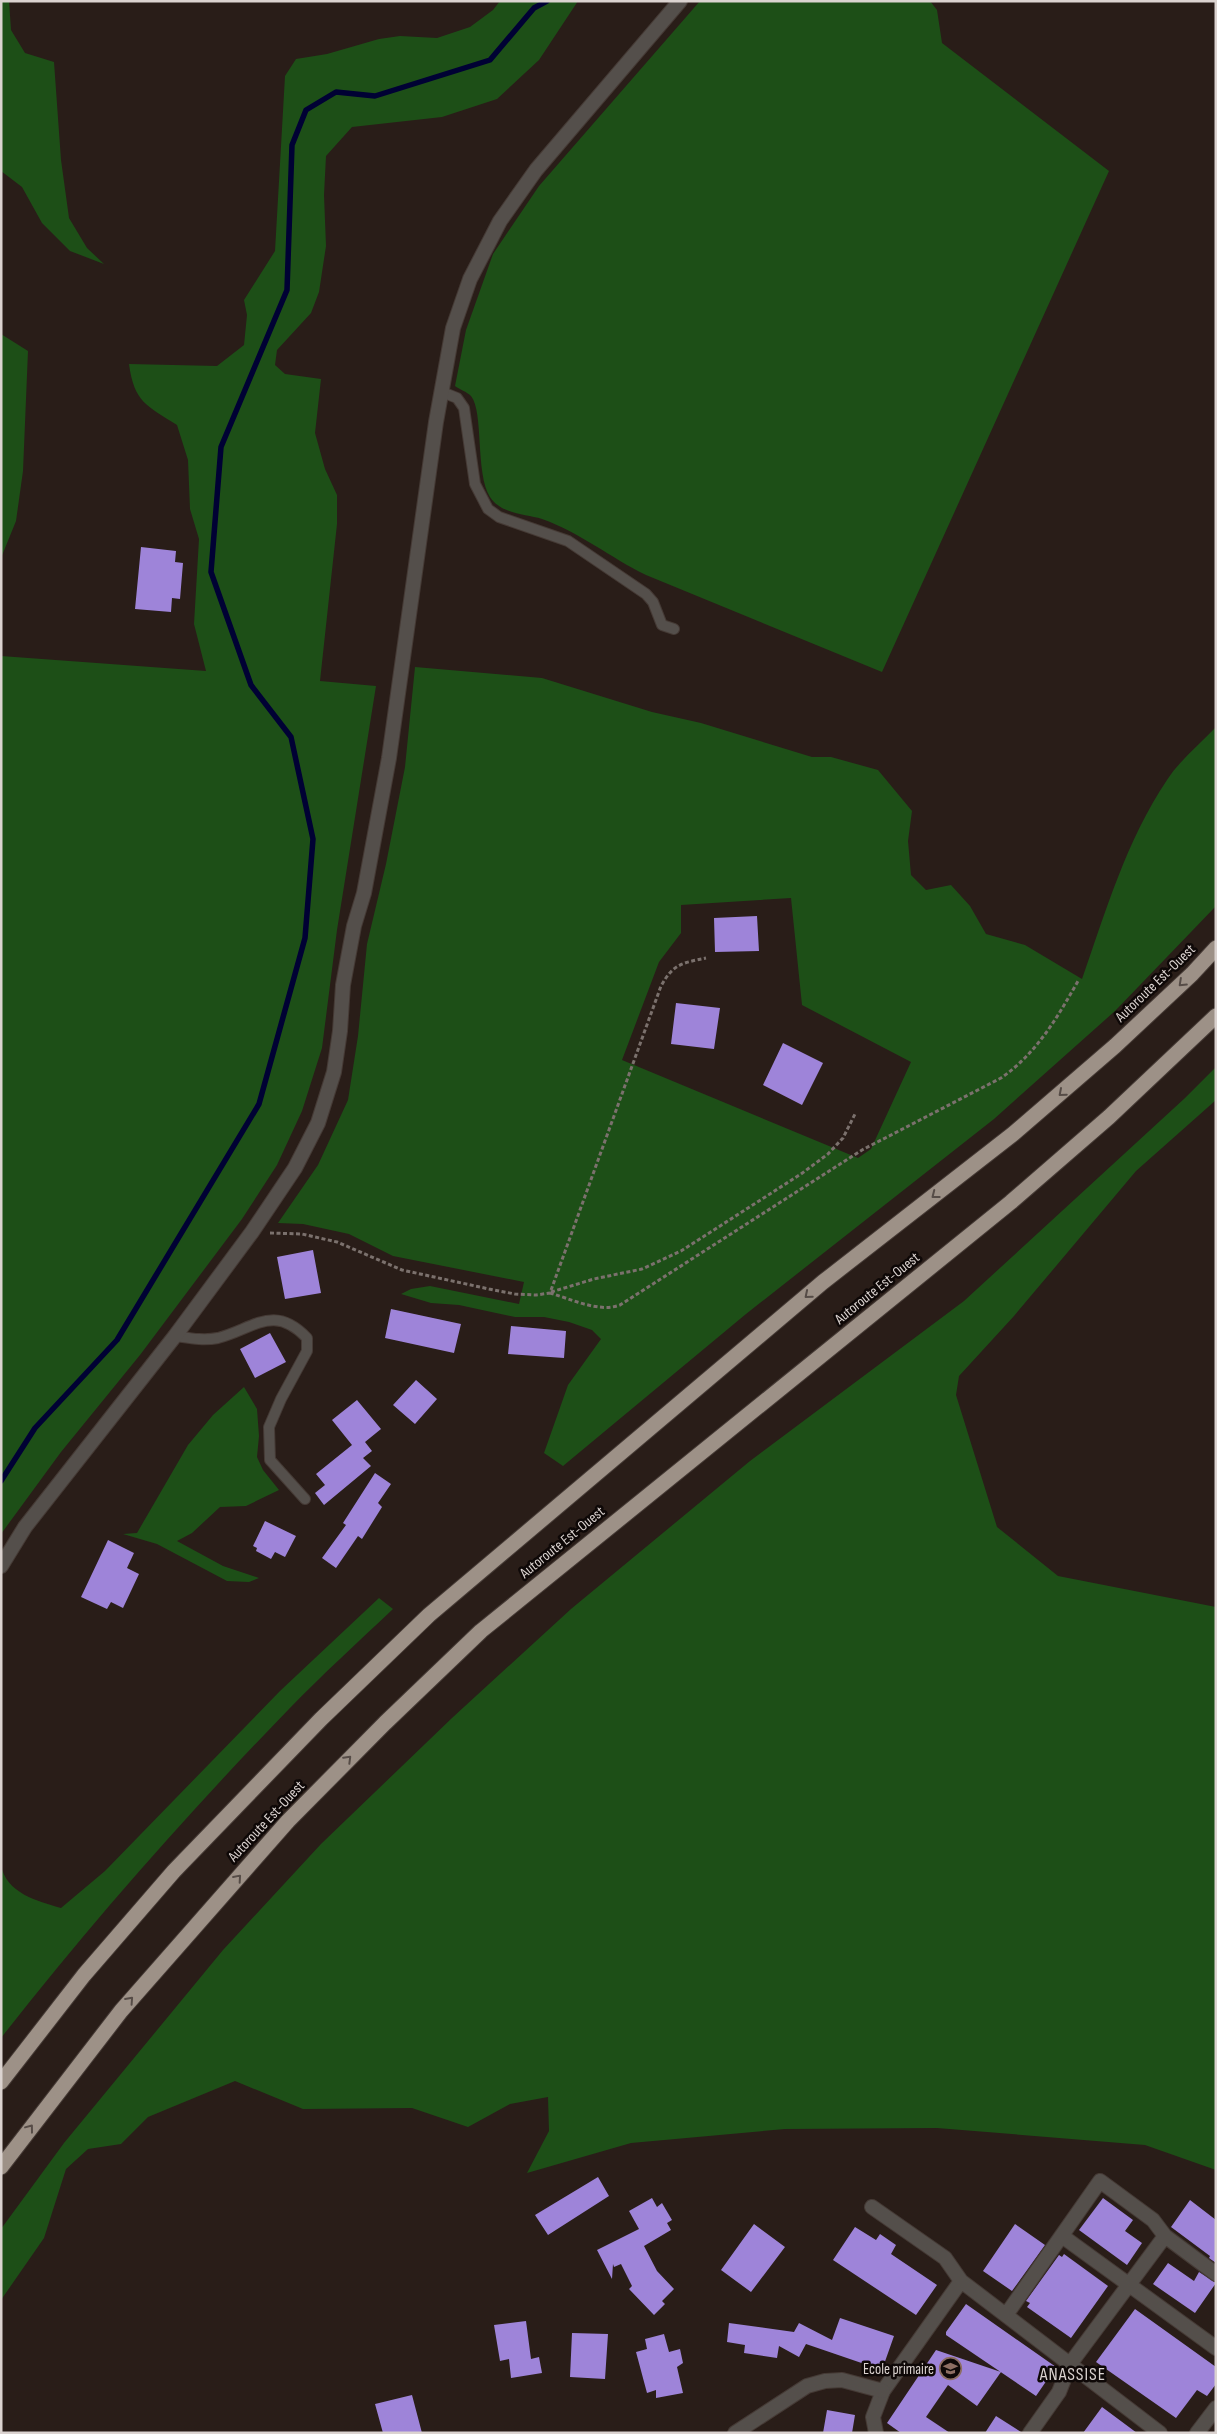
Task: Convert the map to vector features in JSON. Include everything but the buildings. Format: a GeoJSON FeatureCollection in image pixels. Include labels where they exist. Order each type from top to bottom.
{"type":"FeatureCollection","features":[{"type":"Feature","properties":{"kind":"highway","name":"Autoroute Est-Ouest"},"geometry":{"type":"LineString","coordinates":[[1,2082],[84,1975],[174,1870],[320,1719],[429,1615],[823,1282],[1013,1134],[1115,1046],[1192,974],[1216,948]]}},
{"type":"Feature","properties":{"kind":"highway","name":"Autoroute Est-Ouest"},"geometry":{"type":"LineString","coordinates":[[1,2167],[121,2011],[288,1821],[385,1723],[481,1631],[1011,1202],[1109,1117],[1216,1016]]}},
{"type":"Feature","properties":{"kind":"street"},"geometry":{"type":"LineString","coordinates":[[1,1566],[25,1527],[175,1336],[252,1232],[295,1168],[314,1130],[334,1072],[340,1031],[343,985],[354,926],[364,893],[389,758],[402,657],[453,328],[470,279],[500,221],[536,170],[680,1]]}},
{"type":"Feature","properties":{"kind":"street"},"geometry":{"type":"LineString","coordinates":[[1006,2315],[1100,2181],[1153,2220],[1165,2236],[1216,2274]]}},
{"type":"Feature","properties":{"kind":"street"},"geometry":{"type":"LineString","coordinates":[[872,2207],[945,2258],[960,2281],[1160,2433]]}},
{"type":"Feature","properties":{"kind":"street"},"geometry":{"type":"LineString","coordinates":[[1062,2236],[1216,2348]]}},
{"type":"Feature","properties":{"kind":"street"},"geometry":{"type":"LineString","coordinates":[[1030,2433],[1059,2392],[1070,2364],[1165,2236]]}},
{"type":"Feature","properties":{"kind":"street"},"geometry":{"type":"LineString","coordinates":[[876,2433],[873,2417],[883,2391],[960,2281]]}},
{"type":"Feature","properties":{"kind":"street"},"geometry":{"type":"LineString","coordinates":[[735,2433],[807,2386],[825,2381],[842,2380],[883,2391]]}},
{"type":"Feature","properties":{"kind":"street"},"geometry":{"type":"LineString","coordinates":[[1198,2433],[1216,2408]]}},
{"type":"Feature","properties":{"kind":"lane"},"geometry":{"type":"LineString","coordinates":[[442,392],[457,398],[464,408],[475,484],[488,509],[499,517],[568,540],[646,594],[653,602],[662,625],[674,630]]}},
{"type":"Feature","properties":{"kind":"lane"},"geometry":{"type":"LineString","coordinates":[[175,1336],[199,1340],[218,1338],[250,1324],[275,1319],[298,1328],[307,1338],[307,1351],[281,1399],[269,1427],[270,1460],[305,1499]]}},
{"type":"Feature","properties":{"kind":"path"},"geometry":{"type":"LineString","coordinates":[[550,1293],[661,986],[669,972],[682,963],[706,958]]}},
{"type":"Feature","properties":{"kind":"path"},"geometry":{"type":"LineString","coordinates":[[550,1293],[596,1306],[612,1308],[620,1305],[862,1150],[1001,1078],[1017,1067],[1033,1052],[1056,1020],[1078,981]]}},
{"type":"Feature","properties":{"kind":"path"},"geometry":{"type":"LineString","coordinates":[[252,1232],[302,1234],[337,1242],[402,1270],[489,1289],[516,1294],[536,1295],[550,1293],[594,1279],[642,1269],[681,1251],[801,1174],[828,1154],[843,1138],[855,1114]]}},
{"type":"Feature","properties":{"kind":"green space"},"geometry":{"type":"Polygon","coordinates":[[[1,1],[9,1],[11,30],[25,53],[54,62],[61,160],[69,218],[87,248],[104,264],[70,251],[42,223],[22,187],[1,171],[1,1]]]}},
{"type":"Feature","properties":{"kind":"green space"},"geometry":{"type":"Polygon","coordinates":[[[500,1],[578,1],[539,60],[497,99],[442,117],[352,127],[326,156],[324,195],[326,246],[319,292],[311,313],[277,350],[275,365],[285,374],[321,379],[315,433],[325,469],[337,495],[337,524],[320,681],[376,686],[337,930],[322,1048],[302,1111],[277,1165],[242,1219],[140,1355],[61,1452],[1,1534],[1,656],[206,671],[194,624],[199,539],[190,509],[188,460],[177,425],[150,407],[138,395],[131,377],[129,364],[217,366],[244,345],[247,315],[244,300],[275,251],[285,76],[296,59],[327,54],[379,39],[400,36],[437,38],[470,27],[493,10],[500,1]]]}},
{"type":"Feature","properties":{"kind":"green space"},"geometry":{"type":"Polygon","coordinates":[[[700,1],[930,1],[937,10],[942,43],[1109,171],[882,672],[646,575],[556,524],[500,507],[490,497],[485,486],[475,404],[471,396],[455,386],[466,330],[493,254],[539,186],[700,1]]]}},
{"type":"Feature","properties":{"kind":"green space"},"geometry":{"type":"Polygon","coordinates":[[[1,334],[28,351],[23,471],[16,521],[1,558],[1,334]]]}},
{"type":"Feature","properties":{"kind":"green space"},"geometry":{"type":"Polygon","coordinates":[[[415,667],[542,678],[652,712],[701,723],[812,757],[831,757],[878,770],[912,811],[908,841],[911,875],[926,890],[951,885],[970,906],[986,934],[1025,945],[1082,979],[1118,877],[1140,827],[1172,773],[1216,727],[1216,906],[1115,1011],[994,1119],[746,1314],[563,1466],[544,1453],[568,1385],[601,1339],[592,1330],[569,1322],[544,1317],[515,1317],[459,1305],[431,1303],[401,1294],[411,1289],[430,1286],[519,1304],[524,1282],[393,1256],[349,1234],[303,1224],[278,1223],[318,1165],[348,1100],[358,1036],[367,944],[386,864],[405,767],[415,667]],[[791,898],[681,905],[681,933],[659,962],[622,1060],[858,1158],[871,1149],[911,1062],[802,1005],[791,898]]]}},
{"type":"Feature","properties":{"kind":"green space"},"geometry":{"type":"Polygon","coordinates":[[[1216,1067],[1216,1100],[1136,1171],[1014,1316],[959,1376],[956,1395],[997,1527],[1058,1576],[1216,1607],[1216,2170],[1145,2145],[937,2128],[785,2129],[631,2143],[527,2173],[549,2131],[548,2097],[510,2104],[468,2127],[412,2108],[303,2109],[235,2081],[148,2117],[121,2144],[88,2149],[66,2169],[44,2238],[1,2300],[1,2229],[64,2143],[223,1950],[321,1844],[452,1718],[571,1609],[750,1461],[964,1301],[1185,1098],[1216,1067]]]}},
{"type":"Feature","properties":{"kind":"green space"},"geometry":{"type":"Polygon","coordinates":[[[244,1387],[257,1409],[259,1436],[257,1457],[263,1470],[279,1490],[246,1506],[220,1507],[192,1533],[177,1541],[223,1566],[259,1578],[249,1582],[227,1581],[157,1544],[123,1534],[137,1533],[188,1445],[213,1415],[244,1387]]]}},
{"type":"Feature","properties":{"kind":"green space"},"geometry":{"type":"Polygon","coordinates":[[[379,1598],[393,1609],[302,1696],[214,1788],[105,1911],[1,2038],[1,1865],[9,1883],[16,1889],[33,1899],[61,1908],[105,1871],[280,1691],[379,1598]]]}},
{"type":"Feature","properties":{"kind":"waterway"},"geometry":{"type":"LineString","coordinates":[[1,1481],[35,1428],[117,1340],[259,1104],[305,938],[313,839],[291,737],[251,685],[211,572],[221,447],[287,290],[292,145],[306,110],[336,92],[375,96],[490,60],[534,8],[547,1]]}},
{"type":"Feature","properties":{"kind":"place","name":"Ecole primaire"},"geometry":{"type":"Point","coordinates":[950,2369]}},
{"type":"Feature","properties":{"kind":"district","name":"ANASSISE"},"geometry":{"type":"Point","coordinates":[1073,2374]}}]}
